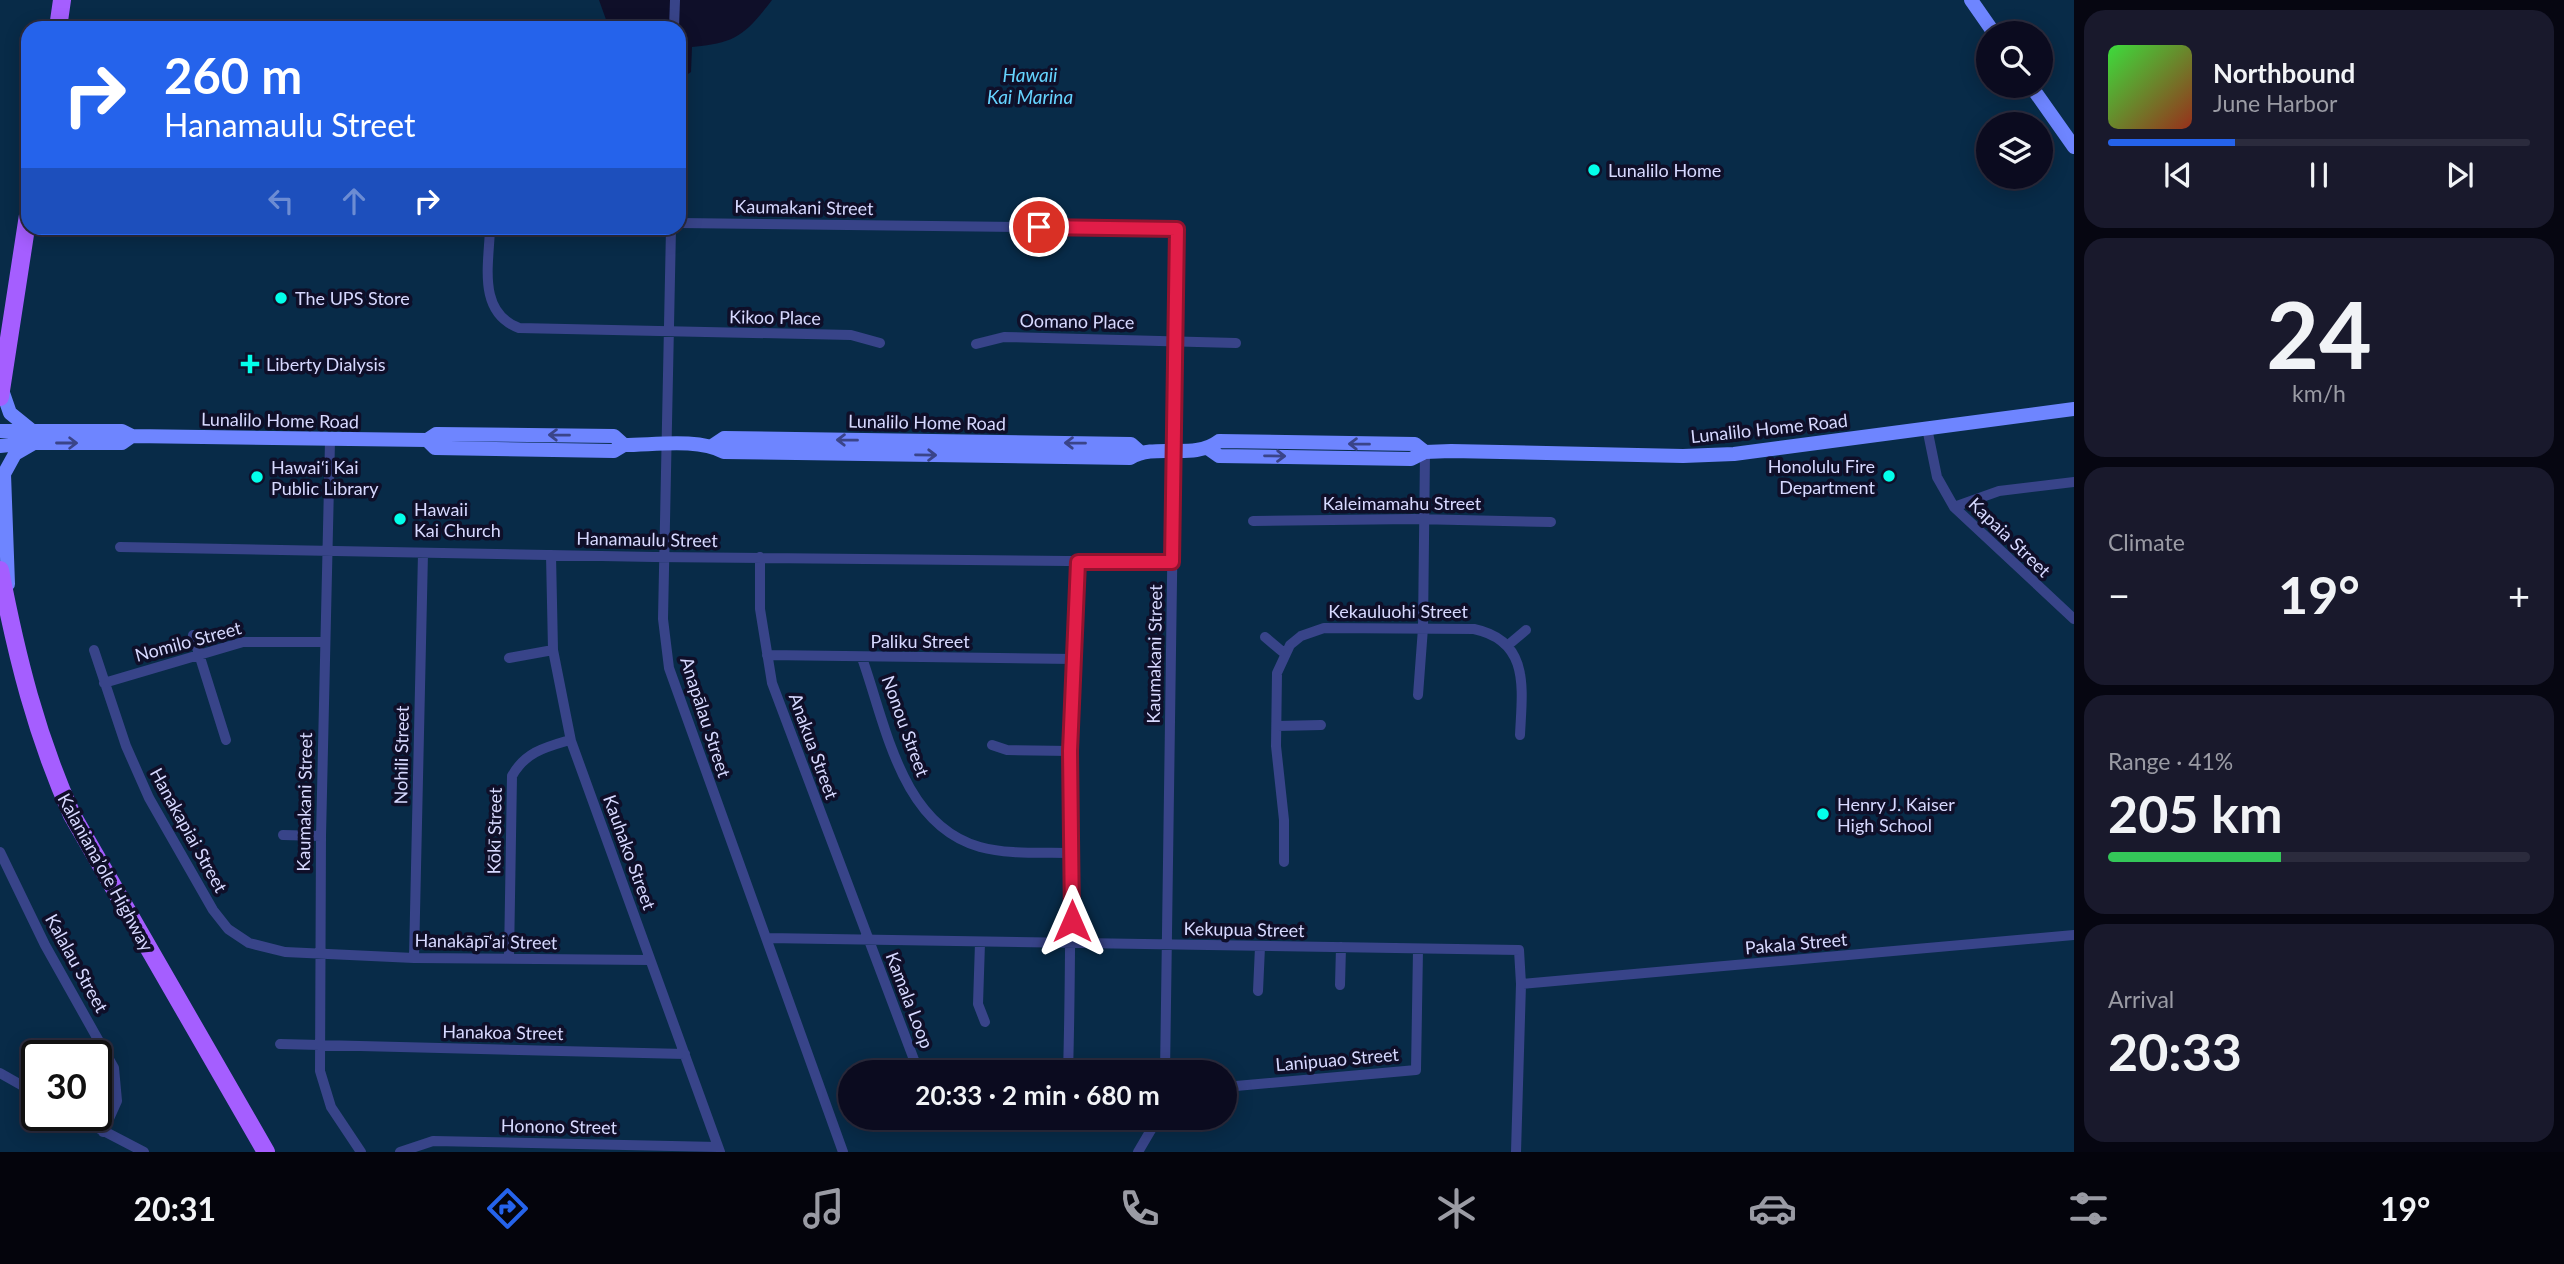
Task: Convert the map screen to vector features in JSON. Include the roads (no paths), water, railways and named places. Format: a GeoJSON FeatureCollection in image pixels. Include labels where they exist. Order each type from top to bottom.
{"type":"FeatureCollection","features":[{"type":"Feature","properties":{"kind":"main road"},"geometry":{"type":"LineString","coordinates":[[59,21],[62,0]]}},
{"type":"Feature","properties":{"kind":"main road"},"geometry":{"type":"LineString","coordinates":[[1970,0],[1985,21]]}},
{"type":"Feature","properties":{"kind":"main road"},"geometry":{"type":"LineString","coordinates":[[2039,98],[2074,147]]}},
{"type":"Feature","properties":{"kind":"main road"},"geometry":{"type":"LineString","coordinates":[[12,634],[4,474],[15,454],[32,436],[10,413],[1,394],[25,235]]}},
{"type":"Feature","properties":{"kind":"main road","name":"Lunalilo Home Road"},"geometry":{"type":"LineString","coordinates":[[0,432],[32,436],[122,431],[132,436],[330,441],[427,440],[436,433],[614,436],[624,445],[712,446],[724,438],[1131,444],[1140,452],[1176,453],[1209,449],[1219,456],[1411,459],[1425,452],[1695,456],[1746,452],[2074,409]]}},
{"type":"Feature","properties":{"kind":"main road","name":"Lunalilo Home Road"},"geometry":{"type":"LineString","coordinates":[[0,446],[32,436]]}},
{"type":"Feature","properties":{"kind":"main road","name":"Kalaniana’ole Highway"},"geometry":{"type":"LineString","coordinates":[[0,570],[25,690],[46,758],[72,816],[266,1152]]}},
{"type":"Feature","properties":{"kind":"main road"},"geometry":{"type":"LineString","coordinates":[[254,1132],[254,1152]]}},
{"type":"Feature","properties":{"kind":"street"},"geometry":{"type":"LineString","coordinates":[[674,21],[675,0]]}},
{"type":"Feature","properties":{"kind":"street","name":"Kaumakani Street"},"geometry":{"type":"LineString","coordinates":[[686,223],[1177,229],[1178,341],[1165,1060]]}},
{"type":"Feature","properties":{"kind":"street","name":"Kikoo Place"},"geometry":{"type":"LineString","coordinates":[[489,235],[488,293],[495,310],[509,323],[523,329],[851,335],[880,343]]}},
{"type":"Feature","properties":{"kind":"street","name":"Anapālau Street"},"geometry":{"type":"LineString","coordinates":[[671,235],[663,618],[669,668],[843,1152]]}},
{"type":"Feature","properties":{"kind":"street","name":"Oomano Place"},"geometry":{"type":"LineString","coordinates":[[976,344],[1004,337],[1236,343]]}},
{"type":"Feature","properties":{"kind":"street","name":"Kapaia Street"},"geometry":{"type":"LineString","coordinates":[[1927,428],[1937,477],[1954,507],[2074,619]]}},
{"type":"Feature","properties":{"kind":"street","name":"Kaumakani Street"},"geometry":{"type":"LineString","coordinates":[[330,441],[321,836],[321,1078],[328,1100],[361,1152]]}},
{"type":"Feature","properties":{"kind":"street"},"geometry":{"type":"LineString","coordinates":[[1418,695],[1423,628],[1425,452]]}},
{"type":"Feature","properties":{"kind":"street"},"geometry":{"type":"LineString","coordinates":[[1954,507],[1990,493],[2074,482]]}},
{"type":"Feature","properties":{"kind":"street","name":"Kaleimamahu Street"},"geometry":{"type":"LineString","coordinates":[[1253,521],[1425,519],[1551,522]]}},
{"type":"Feature","properties":{"kind":"street","name":"Hanamaulu Street"},"geometry":{"type":"LineString","coordinates":[[120,547],[666,557],[1172,562]]}},
{"type":"Feature","properties":{"kind":"street","name":"Nohili Street"},"geometry":{"type":"LineString","coordinates":[[414,958],[423,553]]}},
{"type":"Feature","properties":{"kind":"street","name":"Kauhako Street"},"geometry":{"type":"LineString","coordinates":[[551,555],[553,649],[570,740],[719,1149]]}},
{"type":"Feature","properties":{"kind":"street","name":"Anakua Street"},"geometry":{"type":"LineString","coordinates":[[760,557],[760,609],[772,683],[868,941]]}},
{"type":"Feature","properties":{"kind":"street"},"geometry":{"type":"LineString","coordinates":[[1068,1060],[1072,944],[1070,751],[1078,562]]}},
{"type":"Feature","properties":{"kind":"street","name":"Kekauluohi Street"},"geometry":{"type":"LineString","coordinates":[[1284,653],[1301,636],[1324,628],[1474,629],[1491,634],[1507,646]]}},
{"type":"Feature","properties":{"kind":"street"},"geometry":{"type":"LineString","coordinates":[[1520,735],[1521,674],[1507,646],[1526,630]]}},
{"type":"Feature","properties":{"kind":"street"},"geometry":{"type":"LineString","coordinates":[[193,635],[226,740]]}},
{"type":"Feature","properties":{"kind":"street"},"geometry":{"type":"LineString","coordinates":[[1265,637],[1284,653],[1278,673],[1277,726],[1277,763],[1284,820],[1284,862]]}},
{"type":"Feature","properties":{"kind":"street","name":"Nomilo Street"},"geometry":{"type":"LineString","coordinates":[[104,683],[198,654],[257,640],[324,642]]}},
{"type":"Feature","properties":{"kind":"street"},"geometry":{"type":"LineString","coordinates":[[509,659],[553,649]]}},
{"type":"Feature","properties":{"kind":"street","name":"Hanakapiai Street"},"geometry":{"type":"LineString","coordinates":[[94,650],[145,789],[219,919],[238,937],[261,948],[285,952],[321,952]]}},
{"type":"Feature","properties":{"kind":"street","name":"Paliku Street"},"geometry":{"type":"LineString","coordinates":[[767,655],[1073,659]]}},
{"type":"Feature","properties":{"kind":"street","name":"Nonou Street"},"geometry":{"type":"LineString","coordinates":[[862,658],[906,780],[931,819],[962,841],[989,849],[1072,853]]}},
{"type":"Feature","properties":{"kind":"street"},"geometry":{"type":"LineString","coordinates":[[1277,726],[1321,725]]}},
{"type":"Feature","properties":{"kind":"street","name":"Kōkī Street"},"geometry":{"type":"LineString","coordinates":[[509,958],[512,776],[534,752],[570,740]]}},
{"type":"Feature","properties":{"kind":"street"},"geometry":{"type":"LineString","coordinates":[[992,745],[1007,750],[1070,751]]}},
{"type":"Feature","properties":{"kind":"street"},"geometry":{"type":"LineString","coordinates":[[283,835],[321,836]]}},
{"type":"Feature","properties":{"kind":"street","name":"Kalalau Street"},"geometry":{"type":"LineString","coordinates":[[0,852],[45,944],[112,1062],[117,1084],[117,1101],[103,1132]]}},
{"type":"Feature","properties":{"kind":"street","name":"Pakala Street"},"geometry":{"type":"LineString","coordinates":[[1521,984],[2074,936]]}},
{"type":"Feature","properties":{"kind":"street","name":"Kekupua Street"},"geometry":{"type":"LineString","coordinates":[[767,939],[1519,950],[1521,984],[1516,1152]]}},
{"type":"Feature","properties":{"kind":"street","name":"Kamala Loop"},"geometry":{"type":"LineString","coordinates":[[868,941],[914,1060]]}},
{"type":"Feature","properties":{"kind":"street"},"geometry":{"type":"LineString","coordinates":[[980,943],[978,1004],[985,1022]]}},
{"type":"Feature","properties":{"kind":"street"},"geometry":{"type":"LineString","coordinates":[[1258,991],[1260,947]]}},
{"type":"Feature","properties":{"kind":"street"},"geometry":{"type":"LineString","coordinates":[[1340,985],[1341,947]]}},
{"type":"Feature","properties":{"kind":"street","name":"Lanipuao Street"},"geometry":{"type":"LineString","coordinates":[[1237,1086],[1416,1070],[1418,950]]}},
{"type":"Feature","properties":{"kind":"street","name":"Hanakāpī‘ai Street"},"geometry":{"type":"LineString","coordinates":[[321,952],[414,958],[650,960]]}},
{"type":"Feature","properties":{"kind":"street","name":"Hanakoa Street"},"geometry":{"type":"LineString","coordinates":[[280,1044],[685,1054]]}},
{"type":"Feature","properties":{"kind":"street"},"geometry":{"type":"LineString","coordinates":[[0,1073],[21,1085]]}},
{"type":"Feature","properties":{"kind":"street"},"geometry":{"type":"LineString","coordinates":[[1138,1152],[1151,1130]]}},
{"type":"Feature","properties":{"kind":"street"},"geometry":{"type":"LineString","coordinates":[[103,1132],[144,1152]]}},
{"type":"Feature","properties":{"kind":"street","name":"Honono Street"},"geometry":{"type":"LineString","coordinates":[[400,1152],[433,1141],[719,1149]]}},
{"type":"Feature","properties":{"kind":"water","name":"Hawaii Kai Marina"},"geometry":{"type":"Polygon","coordinates":[[[0,0],[599,0],[606,21],[21,21],[21,235],[686,235],[686,75],[691,72],[692,47],[730,40],[754,22],[772,0],[2074,0],[2074,1152],[0,1152],[0,0]]]}},
{"type":"Feature","properties":{"kind":"place","name":"Lunalilo Home"},"geometry":{"type":"Point","coordinates":[1594,170]}},
{"type":"Feature","properties":{"kind":"place","name":"The UPS Store"},"geometry":{"type":"Point","coordinates":[281,298]}},
{"type":"Feature","properties":{"kind":"place","name":"Liberty Dialysis"},"geometry":{"type":"Point","coordinates":[250,364]}},
{"type":"Feature","properties":{"kind":"place","name":"Honolulu Fire Department"},"geometry":{"type":"Point","coordinates":[1889,476]}},
{"type":"Feature","properties":{"kind":"place","name":"Hawaiʻi Kai Public Library"},"geometry":{"type":"Point","coordinates":[257,477]}},
{"type":"Feature","properties":{"kind":"place","name":"Hawaii Kai Church"},"geometry":{"type":"Point","coordinates":[400,519]}},
{"type":"Feature","properties":{"kind":"place","name":"Henry J. Kaiser High School"},"geometry":{"type":"Point","coordinates":[1823,814]}}]}
